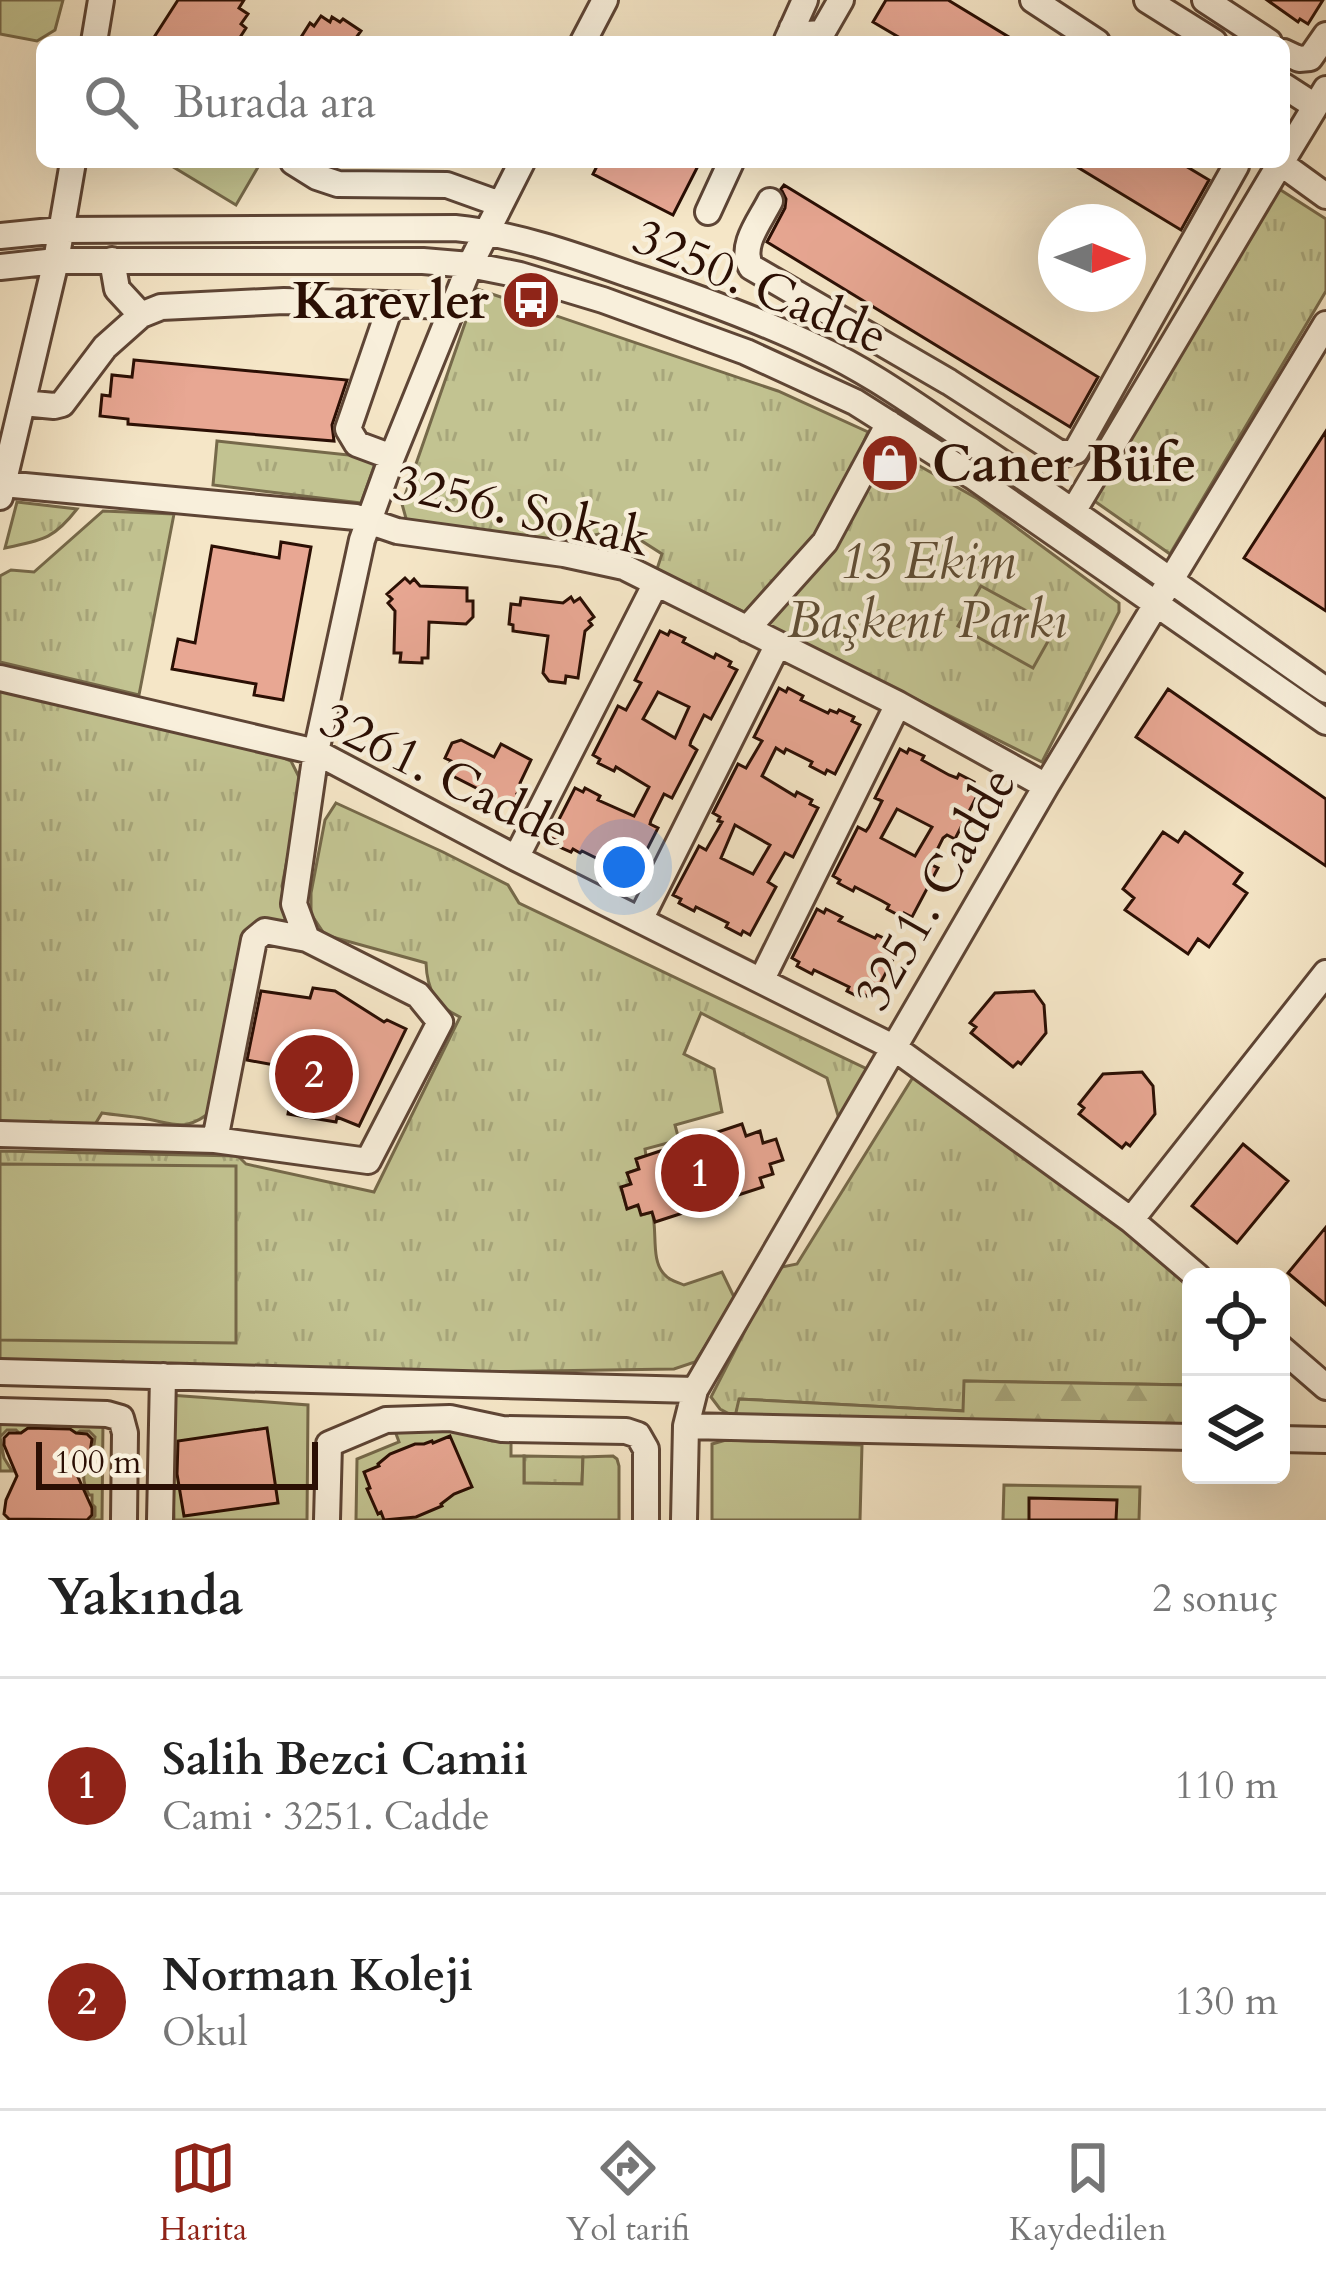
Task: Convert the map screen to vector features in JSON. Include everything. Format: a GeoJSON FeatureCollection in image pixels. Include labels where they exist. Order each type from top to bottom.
{"type":"FeatureCollection","features":[{"type":"Feature","properties":{"kind":"street"},"geometry":{"type":"LineString","coordinates":[[95,36],[100,0]]}},
{"type":"Feature","properties":{"kind":"street"},"geometry":{"type":"LineString","coordinates":[[586,36],[605,0]]}},
{"type":"Feature","properties":{"kind":"street"},"geometry":{"type":"LineString","coordinates":[[805,0],[789,35],[823,32],[841,0]]}},
{"type":"Feature","properties":{"kind":"street"},"geometry":{"type":"LineString","coordinates":[[1033,0],[1088,36]]}},
{"type":"Feature","properties":{"kind":"street"},"geometry":{"type":"LineString","coordinates":[[1147,0],[1204,36]]}},
{"type":"Feature","properties":{"kind":"street"},"geometry":{"type":"LineString","coordinates":[[1205,0],[1260,36]]}},
{"type":"Feature","properties":{"kind":"street"},"geometry":{"type":"LineString","coordinates":[[1290,55],[1310,58],[1326,35]]}},
{"type":"Feature","properties":{"kind":"street"},"geometry":{"type":"LineString","coordinates":[[1290,88],[1321,97],[1290,147]]}},
{"type":"Feature","properties":{"kind":"street"},"geometry":{"type":"LineString","coordinates":[[2,490],[56,261],[72,168]]}},
{"type":"Feature","properties":{"kind":"street"},"geometry":{"type":"LineString","coordinates":[[303,168],[338,184],[448,185],[500,204]]}},
{"type":"Feature","properties":{"kind":"street"},"geometry":{"type":"LineString","coordinates":[[307,939],[294,904],[316,752],[362,539],[470,265],[519,168]]}},
{"type":"Feature","properties":{"kind":"street"},"geometry":{"type":"LineString","coordinates":[[708,212],[728,168]]}},
{"type":"Feature","properties":{"kind":"street"},"geometry":{"type":"LineString","coordinates":[[770,201],[746,248],[751,267],[1064,454],[1076,451],[1235,168]]}},
{"type":"Feature","properties":{"kind":"street"},"geometry":{"type":"LineString","coordinates":[[1074,511],[1277,168]]}},
{"type":"Feature","properties":{"kind":"street"},"geometry":{"type":"LineString","coordinates":[[1290,168],[1326,196]]}},
{"type":"Feature","properties":{"kind":"street","name":"3250. Cadde"},"geometry":{"type":"LineString","coordinates":[[0,236],[62,230],[455,228],[486,231],[664,286],[820,349],[871,377],[1074,511],[1326,690]]}},
{"type":"Feature","properties":{"kind":"street"},"geometry":{"type":"LineString","coordinates":[[112,260],[117,289],[141,315]]}},
{"type":"Feature","properties":{"kind":"street","name":"3250. Cadde"},"geometry":{"type":"LineString","coordinates":[[0,267],[112,260],[470,265],[564,288],[702,335],[815,382],[889,423],[972,476],[1167,621],[1326,722]]}},
{"type":"Feature","properties":{"kind":"street"},"geometry":{"type":"LineString","coordinates":[[23,403],[54,406],[67,400],[105,347],[141,315],[171,305],[284,301],[453,306]]}},
{"type":"Feature","properties":{"kind":"street"},"geometry":{"type":"LineString","coordinates":[[391,304],[348,429],[357,444],[392,458]]}},
{"type":"Feature","properties":{"kind":"street","name":"3251. Cadde"},"geometry":{"type":"LineString","coordinates":[[684,1520],[686,1426],[695,1390],[1046,786],[1167,621],[1168,580],[1326,324]]}},
{"type":"Feature","properties":{"kind":"street"},"geometry":{"type":"LineString","coordinates":[[1121,372],[1147,386]]}},
{"type":"Feature","properties":{"kind":"street"},"geometry":{"type":"LineString","coordinates":[[747,628],[825,542],[889,423]]}},
{"type":"Feature","properties":{"kind":"street","name":"3256. Sokak"},"geometry":{"type":"LineString","coordinates":[[2,490],[333,514],[397,531],[624,567],[898,704],[1046,786]]}},
{"type":"Feature","properties":{"kind":"street"},"geometry":{"type":"LineString","coordinates":[[516,857],[656,583]]}},
{"type":"Feature","properties":{"kind":"street"},"geometry":{"type":"LineString","coordinates":[[640,920],[778,644]]}},
{"type":"Feature","properties":{"kind":"street","name":"3261. Cadde"},"geometry":{"type":"LineString","coordinates":[[0,678],[316,752],[893,1047],[1131,1220],[1187,1268]]}},
{"type":"Feature","properties":{"kind":"street"},"geometry":{"type":"LineString","coordinates":[[762,979],[898,704]]}},
{"type":"Feature","properties":{"kind":"street"},"geometry":{"type":"LineString","coordinates":[[0,1134],[215,1140],[368,1161],[440,1022],[418,995],[307,939],[265,931],[254,940],[215,1140]]}},
{"type":"Feature","properties":{"kind":"street"},"geometry":{"type":"LineString","coordinates":[[1131,1220],[1326,973]]}},
{"type":"Feature","properties":{"kind":"street"},"geometry":{"type":"LineString","coordinates":[[1290,1356],[1326,1387]]}},
{"type":"Feature","properties":{"kind":"street"},"geometry":{"type":"LineString","coordinates":[[0,1372],[695,1390]]}},
{"type":"Feature","properties":{"kind":"street"},"geometry":{"type":"LineString","coordinates":[[160,1520],[163,1376]]}},
{"type":"Feature","properties":{"kind":"street"},"geometry":{"type":"LineString","coordinates":[[0,1411],[121,1418],[124,1520]]}},
{"type":"Feature","properties":{"kind":"street"},"geometry":{"type":"LineString","coordinates":[[327,1520],[328,1444],[386,1420],[449,1418],[489,1428],[638,1435],[646,1449],[646,1520]]}},
{"type":"Feature","properties":{"kind":"street"},"geometry":{"type":"LineString","coordinates":[[686,1426],[1182,1437]]}},
{"type":"Feature","properties":{"kind":"street"},"geometry":{"type":"LineString","coordinates":[[1290,1439],[1326,1440]]}},
{"type":"Feature","properties":{"kind":"green space"},"geometry":{"type":"Polygon","coordinates":[[[0,0],[63,0],[55,30],[45,36],[36,36],[36,41],[0,34],[0,0]]]}},
{"type":"Feature","properties":{"kind":"green space"},"geometry":{"type":"Polygon","coordinates":[[[175,168],[258,168],[236,205],[175,168]]]}},
{"type":"Feature","properties":{"kind":"green space"},"geometry":{"type":"Polygon","coordinates":[[[1276,187],[1326,219],[1326,291],[1170,554],[1093,500],[1276,187]]]}},
{"type":"Feature","properties":{"kind":"green space"},"geometry":{"type":"Polygon","coordinates":[[[477,289],[778,391],[868,432],[822,537],[746,613],[657,569],[662,554],[637,538],[611,532],[549,543],[407,522],[402,504],[477,289]]]}},
{"type":"Feature","properties":{"kind":"green space"},"geometry":{"type":"Polygon","coordinates":[[[217,441],[377,458],[361,503],[213,485],[217,441]]]}},
{"type":"Feature","properties":{"kind":"green space","name":"13 Ekim Başkent Parkı"},"geometry":{"type":"Polygon","coordinates":[[[886,447],[978,499],[1119,603],[1119,612],[1042,762],[761,622],[886,447]]]}},
{"type":"Feature","properties":{"kind":"green space"},"geometry":{"type":"Polygon","coordinates":[[[17,502],[77,509],[46,537],[5,548],[17,502]]]}},
{"type":"Feature","properties":{"kind":"green space"},"geometry":{"type":"Polygon","coordinates":[[[103,511],[174,514],[139,695],[0,662],[0,576],[11,570],[34,572],[103,511]]]}},
{"type":"Feature","properties":{"kind":"green space"},"geometry":{"type":"Polygon","coordinates":[[[981,586],[1056,627],[1033,668],[958,626],[981,586]]]}},
{"type":"Feature","properties":{"kind":"green space"},"geometry":{"type":"Polygon","coordinates":[[[0,690],[243,741],[291,761],[302,783],[282,886],[289,931],[267,923],[216,1108],[196,1121],[172,1124],[102,1113],[94,1126],[0,1126],[0,690]]]}},
{"type":"Feature","properties":{"kind":"green space"},"geometry":{"type":"Polygon","coordinates":[[[336,803],[508,885],[519,903],[867,1069],[839,1119],[827,1078],[701,1013],[684,1054],[714,1069],[722,1112],[675,1125],[679,1140],[645,1149],[646,1156],[636,1159],[639,1169],[628,1173],[631,1184],[621,1188],[627,1208],[638,1205],[642,1215],[652,1212],[657,1262],[667,1277],[684,1285],[722,1272],[735,1299],[695,1362],[674,1369],[472,1372],[0,1360],[0,1151],[238,1156],[246,1164],[374,1192],[460,1017],[434,996],[426,963],[325,935],[311,914],[325,820],[336,803]]]}},
{"type":"Feature","properties":{"kind":"green space"},"geometry":{"type":"Polygon","coordinates":[[[915,1074],[1116,1222],[1182,1281],[1182,1385],[965,1381],[964,1411],[740,1399],[735,1417],[711,1397],[777,1268],[797,1264],[915,1074]]]}},
{"type":"Feature","properties":{"kind":"green space"},"geometry":{"type":"Polygon","coordinates":[[[0,1164],[236,1166],[236,1343],[0,1340],[0,1164]]]}},
{"type":"Feature","properties":{"kind":"green space"},"geometry":{"type":"Polygon","coordinates":[[[964,1381],[1182,1385],[1182,1429],[735,1417],[739,1399],[963,1411],[964,1381]]]}},
{"type":"Feature","properties":{"kind":"green space"},"geometry":{"type":"Polygon","coordinates":[[[169,1395],[308,1405],[307,1520],[174,1520],[169,1395]]]}},
{"type":"Feature","properties":{"kind":"green space"},"geometry":{"type":"Polygon","coordinates":[[[0,1419],[103,1421],[102,1520],[91,1520],[95,1507],[84,1481],[95,1437],[89,1431],[76,1434],[48,1424],[20,1434],[7,1430],[0,1437],[0,1419]]]}},
{"type":"Feature","properties":{"kind":"green space"},"geometry":{"type":"Polygon","coordinates":[[[451,1430],[511,1441],[511,1456],[524,1456],[524,1483],[582,1484],[583,1457],[613,1456],[619,1466],[619,1520],[356,1520],[357,1459],[399,1442],[395,1431],[451,1430]]]}},
{"type":"Feature","properties":{"kind":"green space"},"geometry":{"type":"Polygon","coordinates":[[[0,1437],[4,1458],[12,1471],[0,1471],[0,1437]]]}},
{"type":"Feature","properties":{"kind":"green space"},"geometry":{"type":"Polygon","coordinates":[[[726,1440],[862,1445],[860,1520],[712,1520],[712,1444],[726,1440]]]}},
{"type":"Feature","properties":{"kind":"green space"},"geometry":{"type":"Polygon","coordinates":[[[524,1456],[583,1457],[582,1484],[524,1483],[524,1456]]]}},
{"type":"Feature","properties":{"kind":"green space"},"geometry":{"type":"Polygon","coordinates":[[[1004,1485],[1140,1487],[1139,1520],[1003,1520],[1004,1485]]]}},
{"type":"Feature","properties":{"kind":"building"},"geometry":{"type":"Polygon","coordinates":[[[178,0],[244,0],[239,8],[248,14],[241,36],[155,36],[178,0]]]}},
{"type":"Feature","properties":{"kind":"building"},"geometry":{"type":"Polygon","coordinates":[[[886,0],[948,0],[1007,36],[897,36],[873,22],[886,0]]]}},
{"type":"Feature","properties":{"kind":"building"},"geometry":{"type":"Polygon","coordinates":[[[1267,0],[1323,0],[1308,24],[1267,0]]]}},
{"type":"Feature","properties":{"kind":"building"},"geometry":{"type":"Polygon","coordinates":[[[321,16],[330,22],[332,17],[361,31],[357,36],[302,36],[310,23],[314,26],[321,16]]]}},
{"type":"Feature","properties":{"kind":"building"},"geometry":{"type":"Polygon","coordinates":[[[596,168],[697,168],[673,215],[593,174],[596,168]]]}},
{"type":"Feature","properties":{"kind":"building"},"geometry":{"type":"Polygon","coordinates":[[[1079,168],[1189,168],[1209,180],[1181,230],[1146,209],[1146,204],[1138,204],[1079,168]]]}},
{"type":"Feature","properties":{"kind":"building"},"geometry":{"type":"Polygon","coordinates":[[[784,185],[1098,377],[1070,427],[767,242],[785,208],[784,185]]]}},
{"type":"Feature","properties":{"kind":"building"},"geometry":{"type":"Polygon","coordinates":[[[134,360],[347,380],[332,425],[334,441],[128,424],[128,419],[100,416],[102,395],[110,396],[112,375],[132,377],[134,360]]]}},
{"type":"Feature","properties":{"kind":"building"},"geometry":{"type":"Polygon","coordinates":[[[1326,431],[1326,611],[1244,558],[1326,431]]]}},
{"type":"Feature","properties":{"kind":"building"},"geometry":{"type":"Polygon","coordinates":[[[281,542],[311,547],[283,700],[254,695],[256,684],[172,669],[178,639],[195,643],[212,546],[279,558],[281,542]]]}},
{"type":"Feature","properties":{"kind":"building"},"geometry":{"type":"Polygon","coordinates":[[[405,578],[420,586],[467,588],[467,601],[473,601],[473,617],[466,624],[429,622],[428,658],[422,658],[422,663],[400,662],[401,653],[394,653],[395,611],[387,594],[405,578]]]}},
{"type":"Feature","properties":{"kind":"building"},"geometry":{"type":"Polygon","coordinates":[[[571,597],[574,602],[580,598],[594,617],[589,621],[592,625],[585,631],[578,678],[566,676],[565,683],[549,681],[543,673],[548,636],[513,631],[511,604],[520,605],[521,598],[563,603],[571,597]]]}},
{"type":"Feature","properties":{"kind":"building"},"geometry":{"type":"Polygon","coordinates":[[[660,631],[685,638],[683,642],[714,658],[716,654],[737,670],[711,719],[704,715],[690,745],[697,750],[672,798],[664,794],[650,824],[658,828],[633,877],[625,873],[623,877],[582,851],[555,845],[557,841],[550,837],[575,788],[583,792],[585,788],[600,796],[598,800],[634,816],[649,787],[616,767],[614,771],[598,763],[600,759],[593,755],[618,706],[626,710],[641,683],[635,680],[660,631]],[[658,692],[643,719],[675,738],[689,707],[658,692]]]}},
{"type":"Feature","properties":{"kind":"building"},"geometry":{"type":"Polygon","coordinates":[[[779,688],[786,692],[788,688],[828,713],[839,710],[860,725],[835,774],[827,770],[825,774],[810,766],[812,762],[776,748],[762,776],[795,796],[797,792],[812,800],[810,804],[818,808],[793,857],[785,853],[768,882],[776,887],[750,935],[743,931],[741,935],[726,927],[728,923],[679,903],[681,899],[673,895],[699,846],[706,850],[722,822],[713,813],[738,764],[746,768],[762,741],[754,737],[779,688]],[[735,825],[721,858],[753,874],[770,845],[735,825]]]}},
{"type":"Feature","properties":{"kind":"building"},"geometry":{"type":"Polygon","coordinates":[[[1168,689],[1326,799],[1326,866],[1136,737],[1168,689]]]}},
{"type":"Feature","properties":{"kind":"building"},"geometry":{"type":"Polygon","coordinates":[[[461,740],[494,757],[501,744],[531,760],[520,783],[519,800],[497,808],[486,793],[445,772],[452,743],[461,740]]]}},
{"type":"Feature","properties":{"kind":"building"},"geometry":{"type":"Polygon","coordinates":[[[900,749],[924,756],[922,760],[949,775],[957,778],[959,774],[980,790],[955,839],[943,838],[930,864],[938,868],[912,917],[904,913],[902,917],[887,909],[889,905],[855,887],[853,891],[833,876],[858,827],[866,831],[869,827],[882,801],[875,798],[900,749]],[[897,809],[881,838],[915,856],[932,827],[897,809]]]}},
{"type":"Feature","properties":{"kind":"building"},"geometry":{"type":"Polygon","coordinates":[[[1163,832],[1178,842],[1185,832],[1242,873],[1234,884],[1247,893],[1209,947],[1198,939],[1188,954],[1125,910],[1134,898],[1123,889],[1163,832]]]}},
{"type":"Feature","properties":{"kind":"building"},"geometry":{"type":"Polygon","coordinates":[[[817,909],[824,913],[826,909],[842,917],[839,921],[892,942],[890,946],[898,950],[872,999],[847,991],[849,987],[814,970],[812,974],[792,958],[817,909]]]}},
{"type":"Feature","properties":{"kind":"building"},"geometry":{"type":"Polygon","coordinates":[[[313,988],[335,991],[384,1022],[406,1029],[359,1126],[337,1117],[336,1122],[288,1114],[296,1069],[247,1060],[261,991],[310,998],[313,988]]]}},
{"type":"Feature","properties":{"kind":"building"},"geometry":{"type":"Polygon","coordinates":[[[1034,991],[1044,1005],[1046,1033],[1021,1064],[1013,1067],[971,1033],[976,1027],[970,1023],[995,993],[1034,991]]]}},
{"type":"Feature","properties":{"kind":"building"},"geometry":{"type":"Polygon","coordinates":[[[1142,1072],[1153,1086],[1155,1114],[1130,1146],[1126,1143],[1122,1148],[1079,1114],[1084,1108],[1079,1104],[1103,1074],[1142,1072]]]}},
{"type":"Feature","properties":{"kind":"building"},"geometry":{"type":"Polygon","coordinates":[[[742,1124],[746,1136],[760,1131],[763,1143],[776,1139],[783,1160],[770,1164],[773,1174],[760,1178],[763,1187],[655,1222],[652,1212],[641,1215],[638,1205],[627,1209],[621,1187],[631,1184],[627,1173],[639,1169],[636,1159],[742,1124]]]}},
{"type":"Feature","properties":{"kind":"building"},"geometry":{"type":"Polygon","coordinates":[[[1243,1144],[1288,1181],[1237,1243],[1192,1206],[1243,1144]]]}},
{"type":"Feature","properties":{"kind":"building"},"geometry":{"type":"Polygon","coordinates":[[[1326,1227],[1326,1305],[1290,1271],[1326,1227]]]}},
{"type":"Feature","properties":{"kind":"building"},"geometry":{"type":"Polygon","coordinates":[[[28,1428],[70,1429],[92,1439],[78,1477],[92,1508],[87,1520],[9,1519],[4,1514],[17,1476],[4,1438],[28,1428]]]}},
{"type":"Feature","properties":{"kind":"building"},"geometry":{"type":"Polygon","coordinates":[[[267,1428],[278,1503],[184,1516],[177,1474],[178,1441],[267,1428]]]}},
{"type":"Feature","properties":{"kind":"building"},"geometry":{"type":"Polygon","coordinates":[[[450,1436],[472,1487],[416,1517],[384,1520],[367,1489],[364,1472],[379,1466],[390,1454],[450,1436]]]}},
{"type":"Feature","properties":{"kind":"building"},"geometry":{"type":"Polygon","coordinates":[[[1029,1498],[1117,1500],[1116,1520],[1029,1520],[1029,1498]]]}},
{"type":"Feature","properties":{"kind":"place","name":"Karevler"},"geometry":{"type":"Point","coordinates":[531,300]}},
{"type":"Feature","properties":{"kind":"place","name":"Caner Büfe"},"geometry":{"type":"Point","coordinates":[890,463]}},
{"type":"Feature","properties":{"kind":"place","name":"Norman Koleji"},"geometry":{"type":"Point","coordinates":[314,1074]}},
{"type":"Feature","properties":{"kind":"place","name":"Salih Bezci Camii"},"geometry":{"type":"Point","coordinates":[700,1173]}}]}
